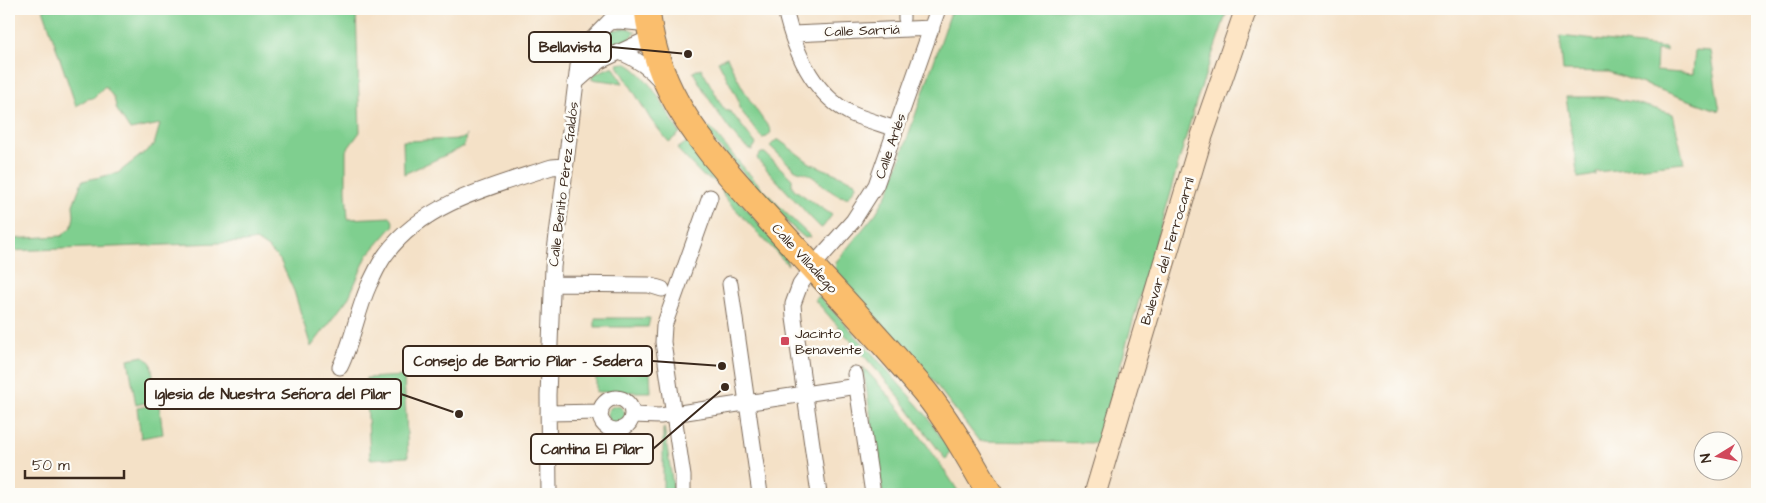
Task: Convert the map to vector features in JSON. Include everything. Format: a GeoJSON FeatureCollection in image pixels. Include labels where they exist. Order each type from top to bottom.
{"type":"FeatureCollection","features":[{"type":"Feature","properties":{"kind":"highway","name":"Calle Villadiego"},"geometry":{"type":"LineString","coordinates":[[649,23],[658,59],[671,93],[694,130],[739,186],[926,393],[946,421],[990,494]]}},
{"type":"Feature","properties":{"kind":"main road","name":"Bulevar del Ferrocarril"},"geometry":{"type":"LineString","coordinates":[[1095,494],[1202,136],[1246,9]]}},
{"type":"Feature","properties":{"kind":"street","name":"Calle Benito Pérez Galdós"},"geometry":{"type":"LineString","coordinates":[[549,494],[548,360],[555,240],[575,83],[581,54],[590,40],[620,9]]}},
{"type":"Feature","properties":{"kind":"street"},"geometry":{"type":"LineString","coordinates":[[785,9],[792,34],[809,74],[820,89],[831,100],[853,115],[896,129]]}},
{"type":"Feature","properties":{"kind":"street","name":"Calle Arlés"},"geometry":{"type":"LineString","coordinates":[[796,294],[813,267],[853,221],[876,185],[938,9]]}},
{"type":"Feature","properties":{"kind":"street"},"geometry":{"type":"LineString","coordinates":[[609,22],[649,23]]}},
{"type":"Feature","properties":{"kind":"street","name":"Calle Benito Pérez Galdós"},"geometry":{"type":"LineString","coordinates":[[575,83],[593,66],[620,52],[649,23]]}},
{"type":"Feature","properties":{"kind":"street","name":"Calle Sarriá"},"geometry":{"type":"LineString","coordinates":[[792,34],[932,28]]}},
{"type":"Feature","properties":{"kind":"street"},"geometry":{"type":"LineString","coordinates":[[620,52],[639,60],[650,69],[671,93]]}},
{"type":"Feature","properties":{"kind":"street"},"geometry":{"type":"LineString","coordinates":[[581,54],[585,63],[593,66]]}},
{"type":"Feature","properties":{"kind":"street"},"geometry":{"type":"LineString","coordinates":[[340,367],[353,336],[369,285],[386,254],[403,236],[437,209],[452,202],[542,170],[564,166]]}},
{"type":"Feature","properties":{"kind":"street"},"geometry":{"type":"LineString","coordinates":[[683,494],[683,476],[663,342],[664,326],[710,197]]}},
{"type":"Feature","properties":{"kind":"street","name":"Calle Benito Pérez Galdós"},"geometry":{"type":"LineString","coordinates":[[553,284],[649,285],[662,289]]}},
{"type":"Feature","properties":{"kind":"street"},"geometry":{"type":"LineString","coordinates":[[730,284],[760,494]]}},
{"type":"Feature","properties":{"kind":"street"},"geometry":{"type":"LineString","coordinates":[[820,494],[793,304],[796,294],[811,288],[836,292]]}},
{"type":"Feature","properties":{"kind":"street"},"geometry":{"type":"LineString","coordinates":[[632,416],[660,416],[805,394],[856,380],[874,494]]}},
{"type":"Feature","properties":{"kind":"street"},"geometry":{"type":"LineString","coordinates":[[616,399],[629,405],[632,416],[629,424],[616,430],[603,424],[601,412],[607,402],[616,399]]}},
{"type":"Feature","properties":{"kind":"street"},"geometry":{"type":"LineString","coordinates":[[548,413],[601,412]]}},
{"type":"Feature","properties":{"kind":"green space"},"geometry":{"type":"Polygon","coordinates":[[[43,9],[356,9],[360,132],[346,151],[348,219],[391,217],[394,225],[367,256],[349,297],[311,347],[294,291],[280,260],[268,248],[256,240],[245,242],[9,251],[9,239],[62,236],[72,226],[74,216],[73,205],[82,181],[118,173],[154,145],[160,124],[130,130],[117,110],[114,98],[105,86],[93,98],[87,99],[76,106],[43,9]]]}},
{"type":"Feature","properties":{"kind":"green space"},"geometry":{"type":"Polygon","coordinates":[[[952,9],[1228,9],[1196,102],[1098,443],[979,441],[921,365],[837,276],[836,262],[876,213],[889,191],[952,9]]]}},
{"type":"Feature","properties":{"kind":"green space"},"geometry":{"type":"Polygon","coordinates":[[[628,28],[636,32],[623,42],[607,47],[602,37],[611,30],[628,28]]]}},
{"type":"Feature","properties":{"kind":"green space"},"geometry":{"type":"Polygon","coordinates":[[[1560,36],[1666,48],[1666,51],[1657,50],[1656,71],[1693,74],[1695,50],[1710,51],[1720,111],[1609,72],[1563,71],[1560,36]]]}},
{"type":"Feature","properties":{"kind":"green space"},"geometry":{"type":"Polygon","coordinates":[[[727,57],[746,94],[770,129],[771,132],[767,137],[762,138],[739,108],[738,99],[718,61],[727,57]]]}},
{"type":"Feature","properties":{"kind":"green space"},"geometry":{"type":"Polygon","coordinates":[[[625,63],[642,75],[663,104],[680,133],[669,142],[651,120],[617,64],[625,63]]]}},
{"type":"Feature","properties":{"kind":"green space"},"geometry":{"type":"Polygon","coordinates":[[[613,66],[623,83],[591,79],[595,74],[613,66]]]}},
{"type":"Feature","properties":{"kind":"green space"},"geometry":{"type":"Polygon","coordinates":[[[701,68],[722,106],[725,110],[731,112],[756,144],[752,150],[737,139],[711,102],[693,72],[701,68]]]}},
{"type":"Feature","properties":{"kind":"green space"},"geometry":{"type":"Polygon","coordinates":[[[1566,97],[1606,97],[1632,102],[1673,114],[1684,163],[1596,172],[1596,175],[1578,178],[1566,97]]]}},
{"type":"Feature","properties":{"kind":"green space"},"geometry":{"type":"Polygon","coordinates":[[[710,127],[758,184],[811,237],[805,238],[791,226],[705,131],[710,127]]]}},
{"type":"Feature","properties":{"kind":"green space"},"geometry":{"type":"Polygon","coordinates":[[[466,135],[464,146],[404,174],[403,141],[462,139],[466,135]]]}},
{"type":"Feature","properties":{"kind":"green space"},"geometry":{"type":"Polygon","coordinates":[[[776,140],[779,140],[810,163],[855,182],[856,186],[849,197],[838,195],[808,174],[793,168],[770,146],[776,140]]]}},
{"type":"Feature","properties":{"kind":"green space"},"geometry":{"type":"Polygon","coordinates":[[[687,142],[777,243],[785,255],[788,265],[725,198],[721,188],[715,181],[703,176],[677,149],[687,142]]]}},
{"type":"Feature","properties":{"kind":"green space"},"geometry":{"type":"Polygon","coordinates":[[[761,153],[765,153],[792,179],[792,186],[795,190],[832,215],[823,227],[821,228],[813,220],[758,160],[757,157],[761,153]]]}},
{"type":"Feature","properties":{"kind":"green space"},"geometry":{"type":"Polygon","coordinates":[[[819,296],[927,416],[950,451],[946,460],[893,389],[815,300],[819,296]]]}},
{"type":"Feature","properties":{"kind":"green space"},"geometry":{"type":"Polygon","coordinates":[[[595,318],[650,318],[648,327],[595,327],[595,318]]]}},
{"type":"Feature","properties":{"kind":"green space"},"geometry":{"type":"Polygon","coordinates":[[[144,356],[151,363],[157,400],[136,405],[128,359],[144,356]]]}},
{"type":"Feature","properties":{"kind":"green space"},"geometry":{"type":"Polygon","coordinates":[[[863,367],[914,428],[960,494],[883,494],[863,367]]]}},
{"type":"Feature","properties":{"kind":"green space"},"geometry":{"type":"Polygon","coordinates":[[[596,371],[650,372],[651,392],[596,392],[596,371]]]}},
{"type":"Feature","properties":{"kind":"green space"},"geometry":{"type":"Polygon","coordinates":[[[404,376],[408,457],[370,459],[366,378],[404,376]]]}},
{"type":"Feature","properties":{"kind":"green space"},"geometry":{"type":"Polygon","coordinates":[[[159,404],[163,434],[141,438],[137,408],[159,404]]]}},
{"type":"Feature","properties":{"kind":"green space"},"geometry":{"type":"Polygon","coordinates":[[[616,406],[624,411],[625,415],[620,423],[616,424],[608,419],[607,415],[612,407],[616,406]]]}},
{"type":"Feature","properties":{"kind":"green space"},"geometry":{"type":"Polygon","coordinates":[[[664,427],[673,486],[672,494],[663,494],[664,427]]]}},
{"type":"Feature","properties":{"kind":"place","name":"Bellavista"},"geometry":{"type":"Point","coordinates":[688,54]}},
{"type":"Feature","properties":{"kind":"place","name":"Jacinto Benavente"},"geometry":{"type":"Point","coordinates":[785,341]}},
{"type":"Feature","properties":{"kind":"place","name":"Consejo de Barrio Pilar - Sedera"},"geometry":{"type":"Point","coordinates":[722,366]}},
{"type":"Feature","properties":{"kind":"place","name":"Cantina El Pilar"},"geometry":{"type":"Point","coordinates":[725,387]}},
{"type":"Feature","properties":{"kind":"place","name":"Iglesia de Nuestra Señora del Pilar"},"geometry":{"type":"Point","coordinates":[459,414]}}]}
